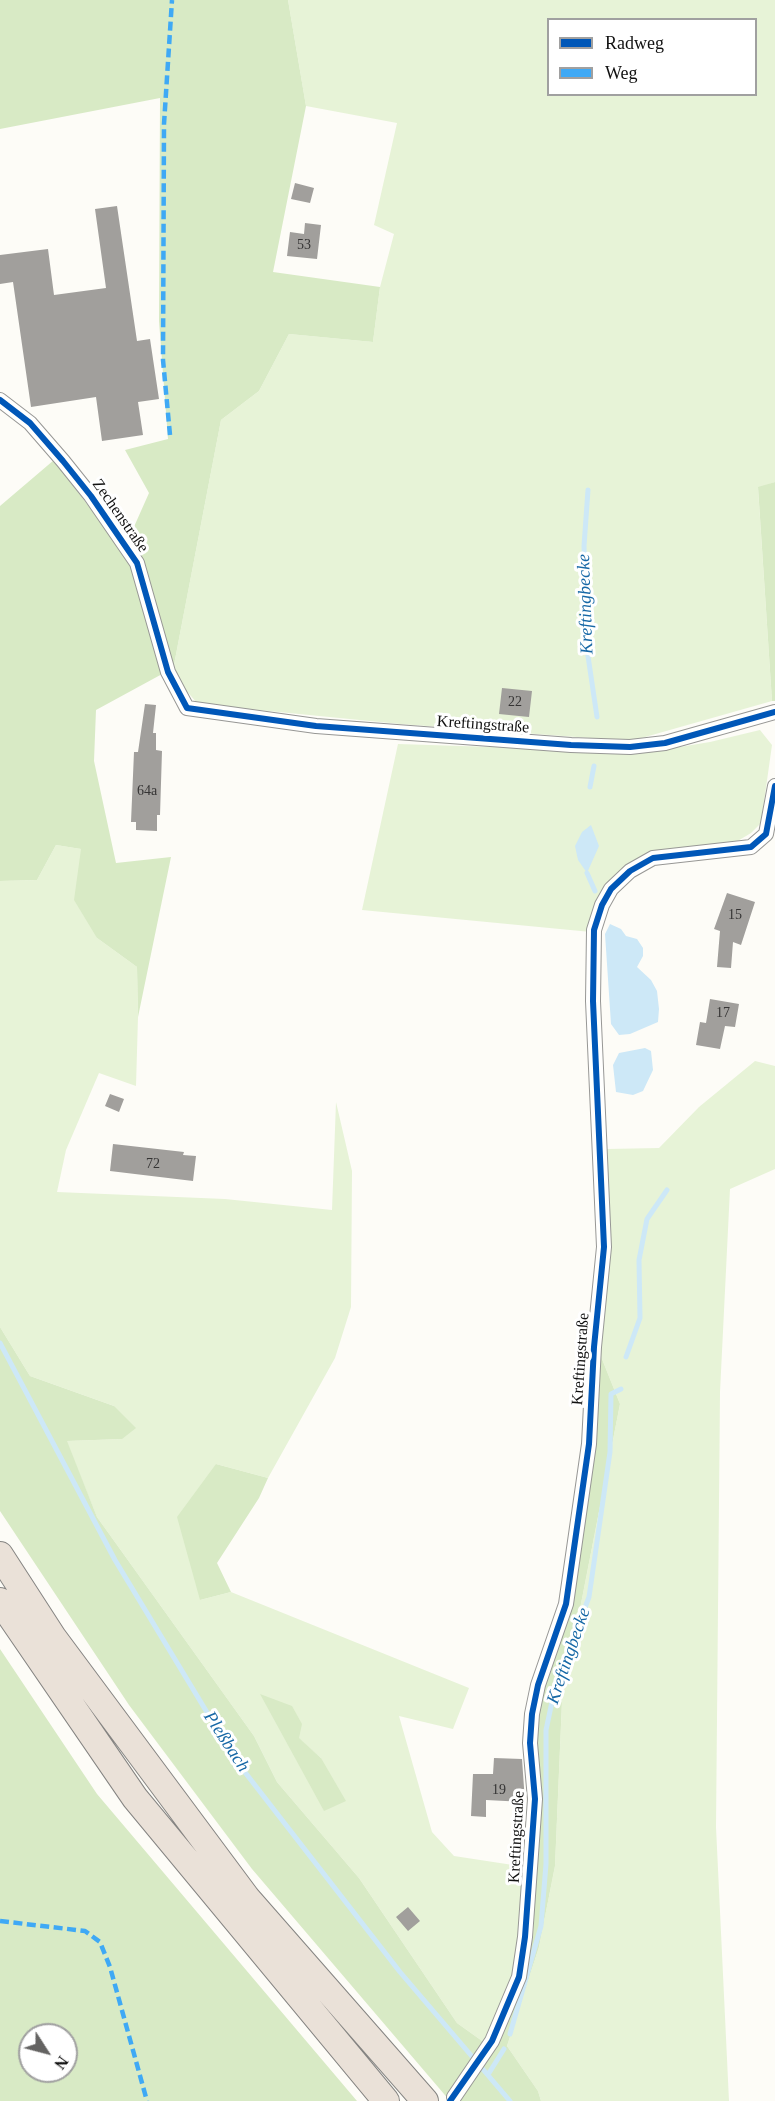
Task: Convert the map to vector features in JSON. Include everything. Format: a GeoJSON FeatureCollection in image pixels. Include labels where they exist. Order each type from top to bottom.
{"type":"FeatureCollection","features":[{"type":"Feature","properties":{"kind":"highway"},"geometry":{"type":"LineString","coordinates":[[0,1555],[53,1637],[247,1898],[425,2101]]}},
{"type":"Feature","properties":{"kind":"highway"},"geometry":{"type":"LineString","coordinates":[[0,1601],[135,1798],[386,2101]]}},
{"type":"Feature","properties":{"kind":"street","name":"Zechenstraße"},"geometry":{"type":"LineString","coordinates":[[0,400],[30,423],[92,496],[137,563],[168,672],[187,708]]}},
{"type":"Feature","properties":{"kind":"street","name":"Kreftingstraße"},"geometry":{"type":"LineString","coordinates":[[187,708],[328,727],[571,745],[630,747],[665,743],[774,716]]}},
{"type":"Feature","properties":{"kind":"street","name":"Kreftingstraße"},"geometry":{"type":"LineString","coordinates":[[454,2097],[492,2041],[519,1977],[525,1937],[535,1799],[530,1743],[532,1714],[538,1685],[566,1604],[589,1444],[594,1347],[604,1247],[593,1001],[594,930],[602,905],[611,889],[630,871],[653,858],[752,847],[766,834],[775,786]]}},
{"type":"Feature","properties":{"kind":"green space"},"geometry":{"type":"Polygon","coordinates":[[[0,0],[288,0],[306,106],[273,272],[380,287],[373,342],[289,334],[259,391],[221,420],[173,670],[141,560],[129,538],[149,493],[125,450],[168,439],[159,321],[160,98],[0,129],[0,0]]]}},
{"type":"Feature","properties":{"kind":"green space"},"geometry":{"type":"Polygon","coordinates":[[[288,0],[775,0],[775,482],[758,488],[772,701],[631,741],[400,724],[198,704],[183,687],[173,670],[221,420],[259,391],[289,334],[373,342],[380,287],[394,234],[374,225],[397,123],[306,106],[288,0]]]}},
{"type":"Feature","properties":{"kind":"green space"},"geometry":{"type":"Polygon","coordinates":[[[54,460],[132,564],[164,673],[96,710],[94,761],[116,863],[171,857],[138,1017],[137,967],[97,938],[74,900],[81,849],[56,845],[37,880],[0,881],[0,506],[54,460]]]}},
{"type":"Feature","properties":{"kind":"green space"},"geometry":{"type":"Polygon","coordinates":[[[775,482],[775,701],[772,701],[758,487],[775,482]]]}},
{"type":"Feature","properties":{"kind":"green space"},"geometry":{"type":"Polygon","coordinates":[[[760,730],[772,745],[761,823],[751,833],[736,842],[652,854],[630,867],[591,932],[362,910],[398,744],[649,752],[710,742],[760,730]]]}},
{"type":"Feature","properties":{"kind":"green space"},"geometry":{"type":"Polygon","coordinates":[[[56,845],[81,849],[97,938],[137,967],[136,1086],[99,1073],[66,1150],[57,1192],[225,1199],[332,1210],[336,1102],[352,1171],[351,1307],[335,1358],[268,1478],[216,1464],[200,1600],[231,1592],[469,1688],[453,1729],[399,1716],[432,1832],[454,1856],[526,1867],[518,1973],[485,2043],[457,2023],[359,1878],[277,1782],[254,1736],[97,1517],[66,1441],[122,1439],[114,1406],[30,1376],[0,1327],[0,881],[37,880],[56,845]],[[298,1738],[324,1810],[321,1758],[298,1738]]]}},
{"type":"Feature","properties":{"kind":"green space"},"geometry":{"type":"Polygon","coordinates":[[[755,1061],[775,1066],[775,1169],[730,1189],[720,1392],[716,1827],[729,2101],[541,2101],[538,2091],[507,2046],[539,1947],[555,1866],[562,1701],[620,1404],[598,1349],[610,1245],[607,1149],[659,1148],[699,1107],[755,1061]]]}},
{"type":"Feature","properties":{"kind":"green space"},"geometry":{"type":"Polygon","coordinates":[[[0,1327],[30,1376],[114,1406],[136,1428],[122,1439],[67,1441],[97,1517],[254,1736],[277,1782],[359,1878],[457,2023],[485,2043],[519,1991],[533,1937],[539,1795],[533,1743],[542,1686],[567,1623],[595,1445],[598,1349],[620,1404],[562,1701],[555,1866],[539,1947],[507,2046],[538,2091],[541,2101],[450,2101],[252,1869],[129,1705],[0,1511],[0,1327]]]}},
{"type":"Feature","properties":{"kind":"green space"},"geometry":{"type":"Polygon","coordinates":[[[216,1464],[268,1478],[259,1498],[217,1563],[231,1592],[200,1600],[177,1517],[216,1464]]]}},
{"type":"Feature","properties":{"kind":"green space"},"geometry":{"type":"Polygon","coordinates":[[[0,1649],[97,1794],[357,2101],[0,2101],[0,1649]]]}},
{"type":"Feature","properties":{"kind":"green space"},"geometry":{"type":"Polygon","coordinates":[[[260,1694],[292,1706],[302,1724],[299,1738],[321,1758],[346,1801],[324,1811],[260,1694]]]}},
{"type":"Feature","properties":{"kind":"water"},"geometry":{"type":"Polygon","coordinates":[[[591,825],[599,846],[587,873],[578,860],[575,846],[582,832],[591,825]]]}},
{"type":"Feature","properties":{"kind":"water"},"geometry":{"type":"Polygon","coordinates":[[[610,924],[621,929],[626,936],[637,939],[643,948],[643,956],[637,967],[651,980],[657,991],[658,1022],[630,1034],[619,1035],[611,1024],[605,934],[610,924]]]}},
{"type":"Feature","properties":{"kind":"water"},"geometry":{"type":"Polygon","coordinates":[[[645,1048],[651,1051],[653,1070],[643,1091],[633,1095],[616,1092],[613,1065],[619,1053],[645,1048]]]}},
{"type":"Feature","properties":{"kind":"building"},"geometry":{"type":"Polygon","coordinates":[[[295,183],[314,188],[310,203],[291,199],[295,183]]]}},
{"type":"Feature","properties":{"kind":"building"},"geometry":{"type":"Polygon","coordinates":[[[117,206],[137,341],[150,339],[159,399],[138,402],[143,435],[102,441],[96,397],[31,407],[13,282],[0,284],[0,255],[48,249],[54,295],[106,288],[95,209],[117,206]]]}},
{"type":"Feature","properties":{"kind":"building"},"geometry":{"type":"Polygon","coordinates":[[[305,223],[321,225],[317,259],[287,256],[290,232],[304,234],[305,223]]]}},
{"type":"Feature","properties":{"kind":"building"},"geometry":{"type":"Polygon","coordinates":[[[502,688],[532,691],[529,717],[499,714],[502,688]]]}},
{"type":"Feature","properties":{"kind":"building"},"geometry":{"type":"Polygon","coordinates":[[[145,704],[156,705],[153,733],[156,733],[156,750],[162,751],[160,815],[157,815],[157,831],[136,830],[136,822],[131,822],[134,752],[138,752],[145,704]]]}},
{"type":"Feature","properties":{"kind":"building"},"geometry":{"type":"Polygon","coordinates":[[[727,893],[755,902],[741,945],[733,942],[731,968],[717,967],[720,931],[714,929],[727,893]]]}},
{"type":"Feature","properties":{"kind":"building"},"geometry":{"type":"Polygon","coordinates":[[[710,999],[739,1004],[735,1027],[725,1026],[720,1049],[696,1045],[700,1022],[706,1023],[710,999]]]}},
{"type":"Feature","properties":{"kind":"building"},"geometry":{"type":"Polygon","coordinates":[[[110,1094],[124,1099],[119,1112],[105,1106],[110,1094]]]}},
{"type":"Feature","properties":{"kind":"building"},"geometry":{"type":"Polygon","coordinates":[[[113,1144],[184,1152],[183,1155],[196,1156],[193,1181],[110,1171],[113,1144]]]}},
{"type":"Feature","properties":{"kind":"building"},"geometry":{"type":"Polygon","coordinates":[[[494,1758],[522,1759],[525,1802],[486,1800],[486,1817],[471,1816],[473,1774],[493,1774],[494,1758]]]}},
{"type":"Feature","properties":{"kind":"building"},"geometry":{"type":"Polygon","coordinates":[[[408,1907],[420,1921],[408,1931],[396,1917],[408,1907]]]}},
{"type":"Feature","properties":{"kind":"waterway","name":"Kreftingbecke"},"geometry":{"type":"LineString","coordinates":[[588,490],[584,546],[588,656],[597,717]]}},
{"type":"Feature","properties":{"kind":"waterway","name":"Kreftingbecke"},"geometry":{"type":"LineString","coordinates":[[590,787],[594,766]]}},
{"type":"Feature","properties":{"kind":"waterway","name":"Kreftingbecke"},"geometry":{"type":"LineString","coordinates":[[587,873],[595,891]]}},
{"type":"Feature","properties":{"kind":"waterway","name":"Kreftingbecke"},"geometry":{"type":"LineString","coordinates":[[626,1357],[640,1318],[639,1260],[647,1219],[667,1190]]}},
{"type":"Feature","properties":{"kind":"waterway","name":"Pleßbach"},"geometry":{"type":"LineString","coordinates":[[0,1343],[115,1560],[237,1762],[400,1972],[510,2101]]}},
{"type":"Feature","properties":{"kind":"waterway","name":"Kreftingbecke"},"geometry":{"type":"LineString","coordinates":[[510,2034],[541,1926],[546,1864],[546,1730],[556,1683],[589,1597],[610,1452],[611,1394],[621,1389]]}},
{"type":"Feature","properties":{"kind":"waterway"},"geometry":{"type":"LineString","coordinates":[[489,2073],[504,2049]]}},
{"type":"Feature","properties":{"kind":"marked path"},"geometry":{"type":"LineString","coordinates":[[170,435],[163,360],[164,124],[172,0]]}},
{"type":"Feature","properties":{"kind":"marked path"},"geometry":{"type":"LineString","coordinates":[[0,1921],[85,1931],[100,1942],[110,1967],[147,2101]]}},
{"type":"Feature","properties":{"kind":"cycle path"},"geometry":{"type":"LineString","coordinates":[[0,400],[30,423],[63,461],[91,496],[137,563],[168,672],[187,708],[316,726],[571,745],[630,747],[665,743],[775,712]]}},
{"type":"Feature","properties":{"kind":"cycle path"},"geometry":{"type":"LineString","coordinates":[[450,2101],[492,2041],[519,1977],[525,1937],[535,1799],[530,1743],[532,1714],[538,1685],[566,1604],[589,1444],[594,1347],[604,1247],[593,1001],[594,930],[602,905],[611,889],[630,871],[653,858],[751,847],[766,834],[775,786]]}}]}
